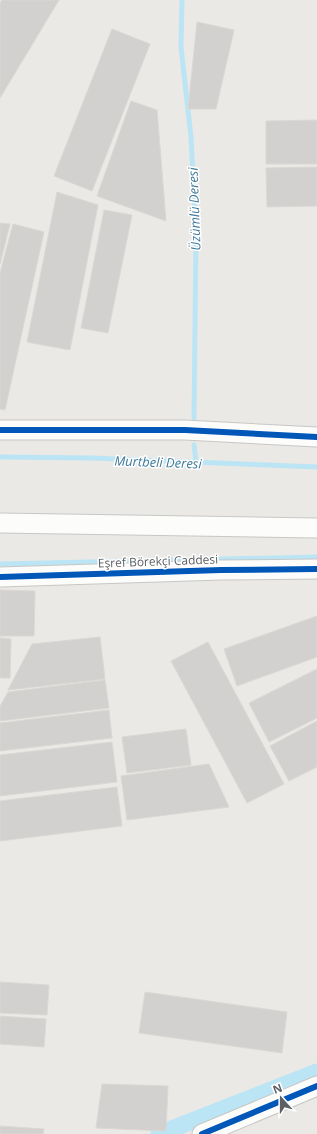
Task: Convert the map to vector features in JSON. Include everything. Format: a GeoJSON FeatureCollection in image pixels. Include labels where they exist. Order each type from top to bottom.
{"type":"FeatureCollection","features":[{"type":"Feature","properties":{"kind":"street"},"geometry":{"type":"LineString","coordinates":[[0,430],[185,430],[317,437]]}},
{"type":"Feature","properties":{"kind":"street"},"geometry":{"type":"LineString","coordinates":[[0,523],[317,528]]}},
{"type":"Feature","properties":{"kind":"street","name":"Eşref Börekçi Caddesi"},"geometry":{"type":"LineString","coordinates":[[0,577],[221,570],[317,569]]}},
{"type":"Feature","properties":{"kind":"street"},"geometry":{"type":"LineString","coordinates":[[202,1134],[317,1086]]}},
{"type":"Feature","properties":{"kind":"building"},"geometry":{"type":"Polygon","coordinates":[[[2,0],[59,0],[0,98],[0,3],[2,0]]]}},
{"type":"Feature","properties":{"kind":"building"},"geometry":{"type":"Polygon","coordinates":[[[197,22],[234,30],[216,109],[188,109],[197,22]]]}},
{"type":"Feature","properties":{"kind":"building"},"geometry":{"type":"Polygon","coordinates":[[[112,29],[150,44],[92,191],[54,176],[112,29]]]}},
{"type":"Feature","properties":{"kind":"building"},"geometry":{"type":"Polygon","coordinates":[[[131,101],[157,110],[166,221],[97,196],[131,101]]]}},
{"type":"Feature","properties":{"kind":"building"},"geometry":{"type":"Polygon","coordinates":[[[317,120],[317,164],[266,164],[266,121],[317,120]]]}},
{"type":"Feature","properties":{"kind":"building"},"geometry":{"type":"Polygon","coordinates":[[[317,167],[317,206],[267,207],[266,168],[317,167]]]}},
{"type":"Feature","properties":{"kind":"building"},"geometry":{"type":"Polygon","coordinates":[[[57,192],[98,205],[70,350],[27,342],[57,192]]]}},
{"type":"Feature","properties":{"kind":"building"},"geometry":{"type":"Polygon","coordinates":[[[104,210],[132,215],[108,333],[81,328],[104,210]]]}},
{"type":"Feature","properties":{"kind":"building"},"geometry":{"type":"Polygon","coordinates":[[[0,223],[10,224],[0,264],[0,223]]]}},
{"type":"Feature","properties":{"kind":"building"},"geometry":{"type":"Polygon","coordinates":[[[13,224],[44,232],[5,410],[0,409],[0,273],[13,224]]]}},
{"type":"Feature","properties":{"kind":"building"},"geometry":{"type":"Polygon","coordinates":[[[0,590],[35,591],[34,636],[0,636],[0,590]]]}},
{"type":"Feature","properties":{"kind":"building"},"geometry":{"type":"Polygon","coordinates":[[[317,616],[317,657],[237,686],[224,649],[317,616]]]}},
{"type":"Feature","properties":{"kind":"building"},"geometry":{"type":"Polygon","coordinates":[[[100,637],[105,679],[8,690],[32,644],[100,637]]]}},
{"type":"Feature","properties":{"kind":"building"},"geometry":{"type":"Polygon","coordinates":[[[0,638],[11,639],[10,678],[0,678],[0,638]]]}},
{"type":"Feature","properties":{"kind":"building"},"geometry":{"type":"Polygon","coordinates":[[[208,642],[284,784],[247,803],[171,661],[208,642]]]}},
{"type":"Feature","properties":{"kind":"building"},"geometry":{"type":"Polygon","coordinates":[[[317,669],[317,718],[269,742],[249,703],[317,669]]]}},
{"type":"Feature","properties":{"kind":"building"},"geometry":{"type":"Polygon","coordinates":[[[105,680],[109,708],[0,721],[0,706],[8,692],[105,680]]]}},
{"type":"Feature","properties":{"kind":"building"},"geometry":{"type":"Polygon","coordinates":[[[109,710],[112,738],[0,751],[0,723],[109,710]]]}},
{"type":"Feature","properties":{"kind":"building"},"geometry":{"type":"Polygon","coordinates":[[[317,721],[317,767],[289,781],[270,746],[317,721]]]}},
{"type":"Feature","properties":{"kind":"building"},"geometry":{"type":"Polygon","coordinates":[[[186,729],[191,765],[127,773],[122,737],[186,729]]]}},
{"type":"Feature","properties":{"kind":"building"},"geometry":{"type":"Polygon","coordinates":[[[112,742],[117,782],[0,796],[0,755],[112,742]]]}},
{"type":"Feature","properties":{"kind":"building"},"geometry":{"type":"Polygon","coordinates":[[[209,764],[229,807],[127,820],[121,776],[209,764]]]}},
{"type":"Feature","properties":{"kind":"building"},"geometry":{"type":"Polygon","coordinates":[[[117,787],[122,826],[0,841],[0,801],[117,787]]]}},
{"type":"Feature","properties":{"kind":"building"},"geometry":{"type":"Polygon","coordinates":[[[0,982],[49,985],[47,1015],[0,1013],[0,982]]]}},
{"type":"Feature","properties":{"kind":"building"},"geometry":{"type":"Polygon","coordinates":[[[145,992],[287,1012],[282,1053],[139,1033],[145,992]]]}},
{"type":"Feature","properties":{"kind":"building"},"geometry":{"type":"Polygon","coordinates":[[[0,1016],[46,1019],[44,1047],[0,1044],[0,1016]]]}},
{"type":"Feature","properties":{"kind":"building"},"geometry":{"type":"Polygon","coordinates":[[[102,1084],[168,1086],[166,1131],[96,1128],[102,1084]]]}},
{"type":"Feature","properties":{"kind":"building"},"geometry":{"type":"Polygon","coordinates":[[[0,1126],[44,1129],[43,1134],[0,1134],[0,1126]]]}},
{"type":"Feature","properties":{"kind":"waterway","name":"Üzümlü Deresi"},"geometry":{"type":"LineString","coordinates":[[182,0],[181,47],[191,137],[196,235],[194,418]]}},
{"type":"Feature","properties":{"kind":"waterway","name":"Üzümlü Deresi"},"geometry":{"type":"LineString","coordinates":[[194,445],[196,462]]}},
{"type":"Feature","properties":{"kind":"waterway","name":"Murtbeli Deresi"},"geometry":{"type":"LineString","coordinates":[[0,457],[92,458],[317,467]]}},
{"type":"Feature","properties":{"kind":"waterway"},"geometry":{"type":"LineString","coordinates":[[0,564],[317,557]]}},
{"type":"Feature","properties":{"kind":"waterway"},"geometry":{"type":"LineString","coordinates":[[159,1134],[317,1072]]}},
{"type":"Feature","properties":{"kind":"cycle path"},"geometry":{"type":"LineString","coordinates":[[0,430],[185,430],[317,437]]}},
{"type":"Feature","properties":{"kind":"cycle path"},"geometry":{"type":"LineString","coordinates":[[0,577],[221,570],[317,569]]}},
{"type":"Feature","properties":{"kind":"cycle path"},"geometry":{"type":"LineString","coordinates":[[202,1134],[317,1086]]}}]}
